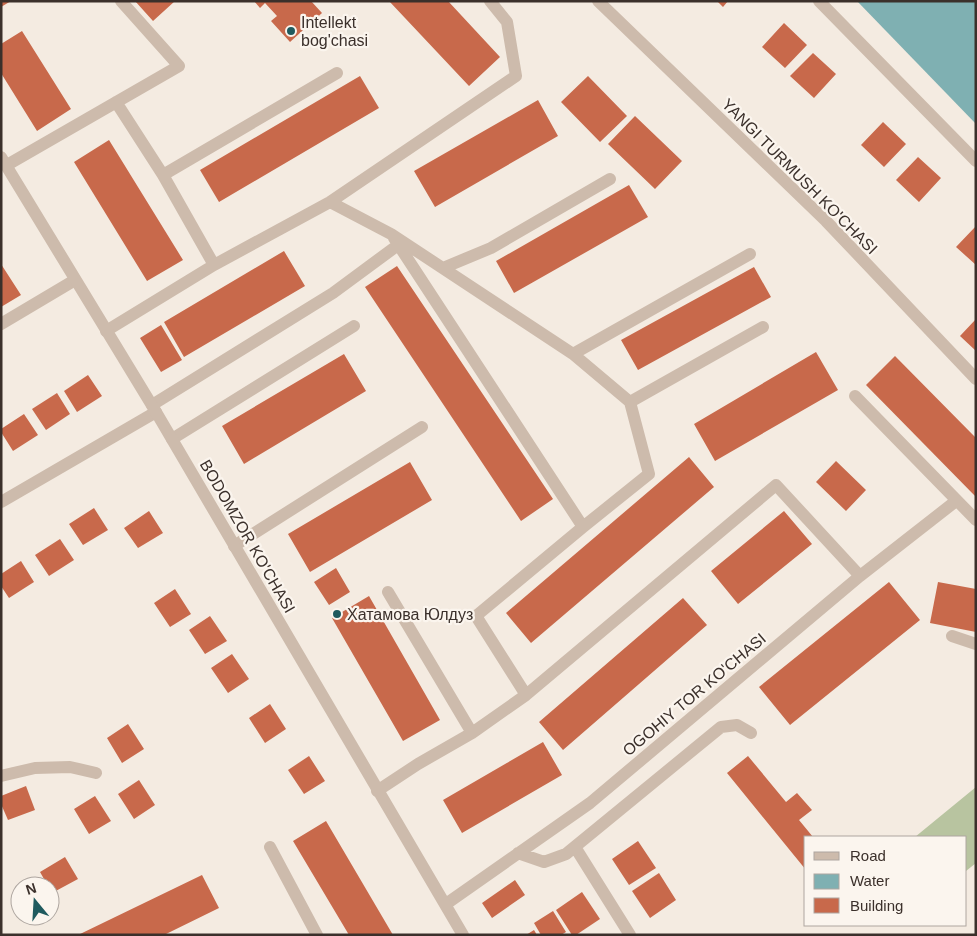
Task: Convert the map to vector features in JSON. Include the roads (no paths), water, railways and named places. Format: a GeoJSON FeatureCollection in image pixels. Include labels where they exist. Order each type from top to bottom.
{"type":"FeatureCollection","features":[{"type":"Feature","properties":{"kind":"street"},"geometry":{"type":"LineString","coordinates":[[4,161],[116,102],[179,66],[122,1]]}},
{"type":"Feature","properties":{"kind":"street"},"geometry":{"type":"LineString","coordinates":[[106,330],[214,265],[330,202],[516,76],[507,22],[490,1]]}},
{"type":"Feature","properties":{"kind":"street","name":"YANGI TURMUSH KO'CHASI"},"geometry":{"type":"LineString","coordinates":[[598,1],[826,221],[976,379]]}},
{"type":"Feature","properties":{"kind":"street"},"geometry":{"type":"LineString","coordinates":[[819,1],[976,161]]}},
{"type":"Feature","properties":{"kind":"street"},"geometry":{"type":"LineString","coordinates":[[163,175],[337,73]]}},
{"type":"Feature","properties":{"kind":"street"},"geometry":{"type":"LineString","coordinates":[[116,102],[163,175],[214,265]]}},
{"type":"Feature","properties":{"kind":"street","name":"BODOMZOR KO'CHASI"},"geometry":{"type":"LineString","coordinates":[[4,161],[154,408],[463,935]]}},
{"type":"Feature","properties":{"kind":"street"},"geometry":{"type":"LineString","coordinates":[[443,268],[491,248],[610,179]]}},
{"type":"Feature","properties":{"kind":"street"},"geometry":{"type":"LineString","coordinates":[[330,202],[391,234],[573,354],[630,402],[649,474],[476,616],[526,695]]}},
{"type":"Feature","properties":{"kind":"street"},"geometry":{"type":"LineString","coordinates":[[391,234],[583,527]]}},
{"type":"Feature","properties":{"kind":"street"},"geometry":{"type":"LineString","coordinates":[[1,502],[154,408],[333,293],[398,245]]}},
{"type":"Feature","properties":{"kind":"street"},"geometry":{"type":"LineString","coordinates":[[573,354],[750,254]]}},
{"type":"Feature","properties":{"kind":"street"},"geometry":{"type":"LineString","coordinates":[[1,324],[75,280]]}},
{"type":"Feature","properties":{"kind":"street"},"geometry":{"type":"LineString","coordinates":[[172,439],[354,326]]}},
{"type":"Feature","properties":{"kind":"street"},"geometry":{"type":"LineString","coordinates":[[630,402],[763,327]]}},
{"type":"Feature","properties":{"kind":"street"},"geometry":{"type":"LineString","coordinates":[[855,396],[976,520]]}},
{"type":"Feature","properties":{"kind":"street"},"geometry":{"type":"LineString","coordinates":[[234,546],[422,427]]}},
{"type":"Feature","properties":{"kind":"street"},"geometry":{"type":"LineString","coordinates":[[377,790],[472,732],[526,695],[776,485],[860,576]]}},
{"type":"Feature","properties":{"kind":"street","name":"OGOHIY TOR KO'CHASI"},"geometry":{"type":"LineString","coordinates":[[446,904],[590,803],[860,576],[956,501]]}},
{"type":"Feature","properties":{"kind":"street"},"geometry":{"type":"LineString","coordinates":[[388,592],[472,732]]}},
{"type":"Feature","properties":{"kind":"street"},"geometry":{"type":"LineString","coordinates":[[952,636],[976,644]]}},
{"type":"Feature","properties":{"kind":"street"},"geometry":{"type":"LineString","coordinates":[[518,853],[544,862],[566,854],[721,727],[737,725],[751,733]]}},
{"type":"Feature","properties":{"kind":"street"},"geometry":{"type":"LineString","coordinates":[[1,776],[35,768],[61,767],[70,767],[96,773]]}},
{"type":"Feature","properties":{"kind":"street"},"geometry":{"type":"LineString","coordinates":[[270,847],[317,935]]}},
{"type":"Feature","properties":{"kind":"street"},"geometry":{"type":"LineString","coordinates":[[575,847],[630,935]]}},
{"type":"Feature","properties":{"kind":"water"},"geometry":{"type":"Polygon","coordinates":[[[857,1],[976,1],[976,124],[857,1]]]}},
{"type":"Feature","properties":{"kind":"place","name":"Intellekt bog'chasi"},"geometry":{"type":"Point","coordinates":[291,31]}},
{"type":"Feature","properties":{"kind":"place","name":"Хатамова Юлдуз"},"geometry":{"type":"Point","coordinates":[337,614]}}]}
